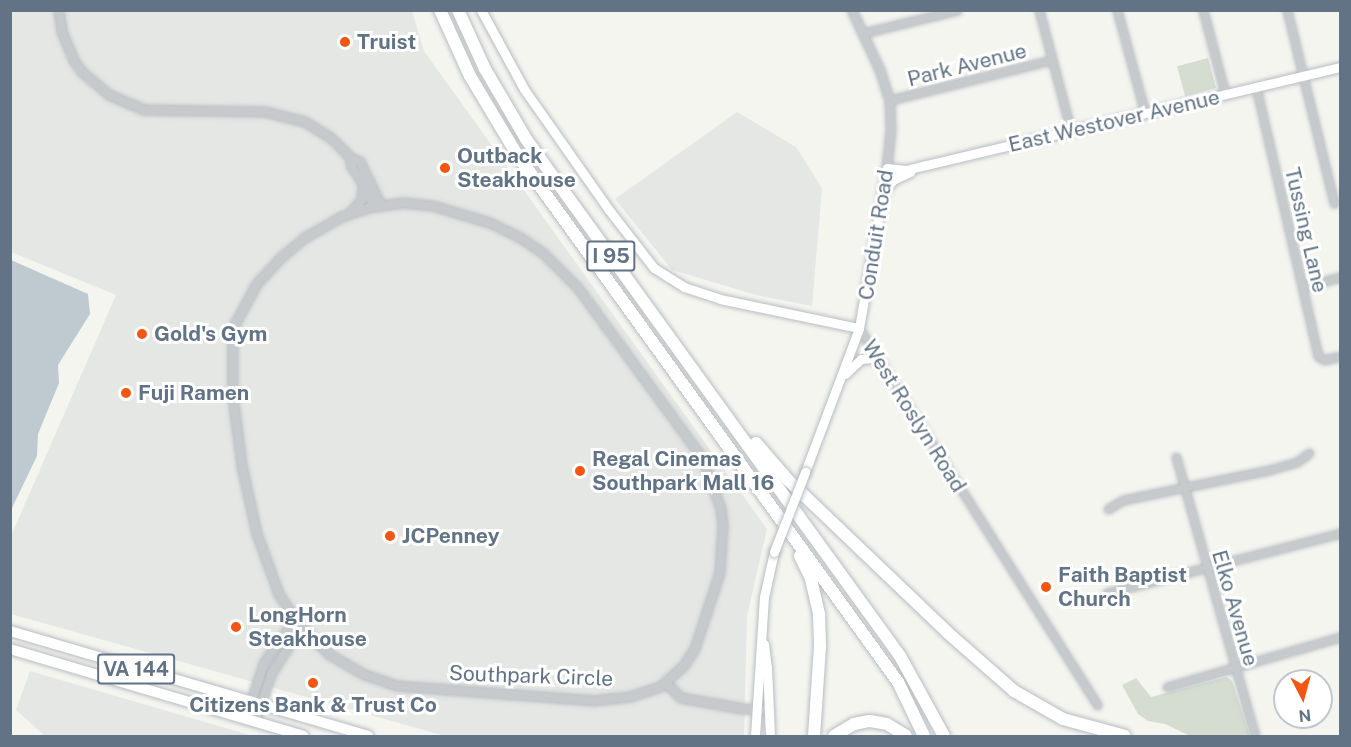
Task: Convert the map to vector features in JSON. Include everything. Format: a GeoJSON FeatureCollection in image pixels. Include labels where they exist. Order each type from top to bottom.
{"type":"FeatureCollection","features":[{"type":"Feature","properties":{"kind":"highway","name":"I 95"},"geometry":{"type":"LineString","coordinates":[[440,10],[470,76],[516,153],[898,681],[924,736]]}},
{"type":"Feature","properties":{"kind":"highway","name":"I 95"},"geometry":{"type":"LineString","coordinates":[[458,10],[485,69],[526,139],[900,656],[944,736]]}},
{"type":"Feature","properties":{"kind":"highway"},"geometry":{"type":"LineString","coordinates":[[692,368],[788,480],[1000,679],[1053,715],[1092,729],[1125,736]]}},
{"type":"Feature","properties":{"kind":"highway"},"geometry":{"type":"LineString","coordinates":[[758,486],[769,513],[807,568],[817,603],[820,646],[814,736]]}},
{"type":"Feature","properties":{"kind":"highway"},"geometry":{"type":"LineString","coordinates":[[834,736],[854,724],[870,721],[887,724],[906,736]]}},
{"type":"Feature","properties":{"kind":"main road","name":"West Roslyn Road"},"geometry":{"type":"LineString","coordinates":[[481,10],[524,89],[609,210],[654,268],[684,287],[720,299],[859,328]]}},
{"type":"Feature","properties":{"kind":"main road","name":"East Westover Avenue"},"geometry":{"type":"LineString","coordinates":[[887,168],[906,170],[1341,67]]}},
{"type":"Feature","properties":{"kind":"main road"},"geometry":{"type":"LineString","coordinates":[[882,195],[895,178],[926,165]]}},
{"type":"Feature","properties":{"kind":"main road","name":"Conduit Road"},"geometry":{"type":"LineString","coordinates":[[755,736],[764,597],[774,552],[859,328],[887,168]]}},
{"type":"Feature","properties":{"kind":"main road"},"geometry":{"type":"LineString","coordinates":[[841,378],[861,359],[872,358],[880,362]]}},
{"type":"Feature","properties":{"kind":"main road","name":"Conduit Road"},"geometry":{"type":"LineString","coordinates":[[761,630],[767,667],[770,736]]}},
{"type":"Feature","properties":{"kind":"main road","name":"VA 144"},"geometry":{"type":"LineString","coordinates":[[10,631],[368,736]]}},
{"type":"Feature","properties":{"kind":"main road","name":"VA 144"},"geometry":{"type":"LineString","coordinates":[[10,649],[303,736]]}},
{"type":"Feature","properties":{"kind":"street"},"geometry":{"type":"LineString","coordinates":[[58,10],[62,32],[75,62],[101,90],[119,101],[152,110],[280,114],[319,130],[351,158],[360,162],[377,206]]}},
{"type":"Feature","properties":{"kind":"street","name":"Conduit Road"},"geometry":{"type":"LineString","coordinates":[[852,10],[880,70],[890,100],[891,131],[887,168]]}},
{"type":"Feature","properties":{"kind":"street"},"geometry":{"type":"LineString","coordinates":[[863,33],[957,10]]}},
{"type":"Feature","properties":{"kind":"street"},"geometry":{"type":"LineString","coordinates":[[1039,10],[1071,131]]}},
{"type":"Feature","properties":{"kind":"street"},"geometry":{"type":"LineString","coordinates":[[1118,10],[1145,113]]}},
{"type":"Feature","properties":{"kind":"street"},"geometry":{"type":"LineString","coordinates":[[1203,10],[1226,94]]}},
{"type":"Feature","properties":{"kind":"street"},"geometry":{"type":"LineString","coordinates":[[1287,10],[1334,203]]}},
{"type":"Feature","properties":{"kind":"street","name":"Park Avenue"},"geometry":{"type":"LineString","coordinates":[[890,100],[1052,60]]}},
{"type":"Feature","properties":{"kind":"street","name":"Tussing Lane"},"geometry":{"type":"LineString","coordinates":[[1256,87],[1318,358],[1324,360],[1341,356]]}},
{"type":"Feature","properties":{"kind":"street"},"geometry":{"type":"LineString","coordinates":[[351,158],[351,165],[377,206]]}},
{"type":"Feature","properties":{"kind":"street"},"geometry":{"type":"LineString","coordinates":[[349,214],[362,200],[362,182]]}},
{"type":"Feature","properties":{"kind":"street","name":"Southpark Circle"},"geometry":{"type":"LineString","coordinates":[[403,203],[433,206],[495,225],[534,246],[578,288],[699,452],[711,477],[721,509],[723,525],[720,573],[709,614],[695,649],[684,666],[666,683],[638,695],[595,700],[412,689],[379,681],[345,665],[330,655],[298,623],[274,584],[248,500],[233,396],[233,336],[240,310],[257,284],[274,265],[312,234],[349,214],[377,206],[403,203]]}},
{"type":"Feature","properties":{"kind":"street"},"geometry":{"type":"LineString","coordinates":[[1303,287],[1341,277]]}},
{"type":"Feature","properties":{"kind":"street","name":"West Roslyn Road"},"geometry":{"type":"LineString","coordinates":[[859,328],[1097,705]]}},
{"type":"Feature","properties":{"kind":"street"},"geometry":{"type":"LineString","coordinates":[[1108,509],[1123,500],[1269,470],[1297,462],[1309,453]]}},
{"type":"Feature","properties":{"kind":"street","name":"Elko Avenue"},"geometry":{"type":"LineString","coordinates":[[1176,457],[1255,736]]}},
{"type":"Feature","properties":{"kind":"street"},"geometry":{"type":"LineString","coordinates":[[1107,593],[1341,533]]}},
{"type":"Feature","properties":{"kind":"street"},"geometry":{"type":"LineString","coordinates":[[250,721],[256,704],[298,623]]}},
{"type":"Feature","properties":{"kind":"street"},"geometry":{"type":"LineString","coordinates":[[1167,687],[1341,637]]}},
{"type":"Feature","properties":{"kind":"street"},"geometry":{"type":"LineString","coordinates":[[666,683],[681,698],[769,710]]}},
{"type":"Feature","properties":{"kind":"shaded area"},"geometry":{"type":"Polygon","coordinates":[[[10,11],[412,11],[424,51],[767,529],[747,616],[744,736],[445,736],[11,614],[11,536],[116,295],[11,252],[10,11]]]}},
{"type":"Feature","properties":{"kind":"shaded area"},"geometry":{"type":"Polygon","coordinates":[[[1208,58],[1216,88],[1185,96],[1177,66],[1208,58]]]}},
{"type":"Feature","properties":{"kind":"shaded area"},"geometry":{"type":"Polygon","coordinates":[[[737,112],[796,147],[822,188],[812,306],[756,295],[672,270],[615,199],[737,112]]]}},
{"type":"Feature","properties":{"kind":"shaded area"},"geometry":{"type":"Polygon","coordinates":[[[11,260],[88,294],[90,314],[58,365],[59,383],[38,434],[37,456],[11,510],[11,260]]]}},
{"type":"Feature","properties":{"kind":"shaded area"},"geometry":{"type":"Polygon","coordinates":[[[30,671],[253,736],[45,736],[16,710],[30,671]]]}},
{"type":"Feature","properties":{"kind":"shaded area"},"geometry":{"type":"Polygon","coordinates":[[[1227,677],[1232,681],[1250,736],[1190,736],[1165,724],[1148,721],[1138,714],[1122,685],[1136,678],[1151,697],[1227,677]]]}},
{"type":"Feature","properties":{"kind":"place","name":"Truist"},"geometry":{"type":"Point","coordinates":[345,42]}},
{"type":"Feature","properties":{"kind":"place","name":"Outback Steakhouse"},"geometry":{"type":"Point","coordinates":[445,168]}},
{"type":"Feature","properties":{"kind":"place","name":"Gold's Gym"},"geometry":{"type":"Point","coordinates":[142,334]}},
{"type":"Feature","properties":{"kind":"place","name":"Fuji Ramen"},"geometry":{"type":"Point","coordinates":[126,393]}},
{"type":"Feature","properties":{"kind":"place","name":"Regal Cinemas Southpark Mall 16"},"geometry":{"type":"Point","coordinates":[580,471]}},
{"type":"Feature","properties":{"kind":"place","name":"JCPenney"},"geometry":{"type":"Point","coordinates":[390,536]}},
{"type":"Feature","properties":{"kind":"place","name":"Faith Baptist Church"},"geometry":{"type":"Point","coordinates":[1046,587]}},
{"type":"Feature","properties":{"kind":"place","name":"LongHorn Steakhouse"},"geometry":{"type":"Point","coordinates":[236,627]}},
{"type":"Feature","properties":{"kind":"place","name":"Citizens Bank & Trust Co"},"geometry":{"type":"Point","coordinates":[313,683]}}]}
